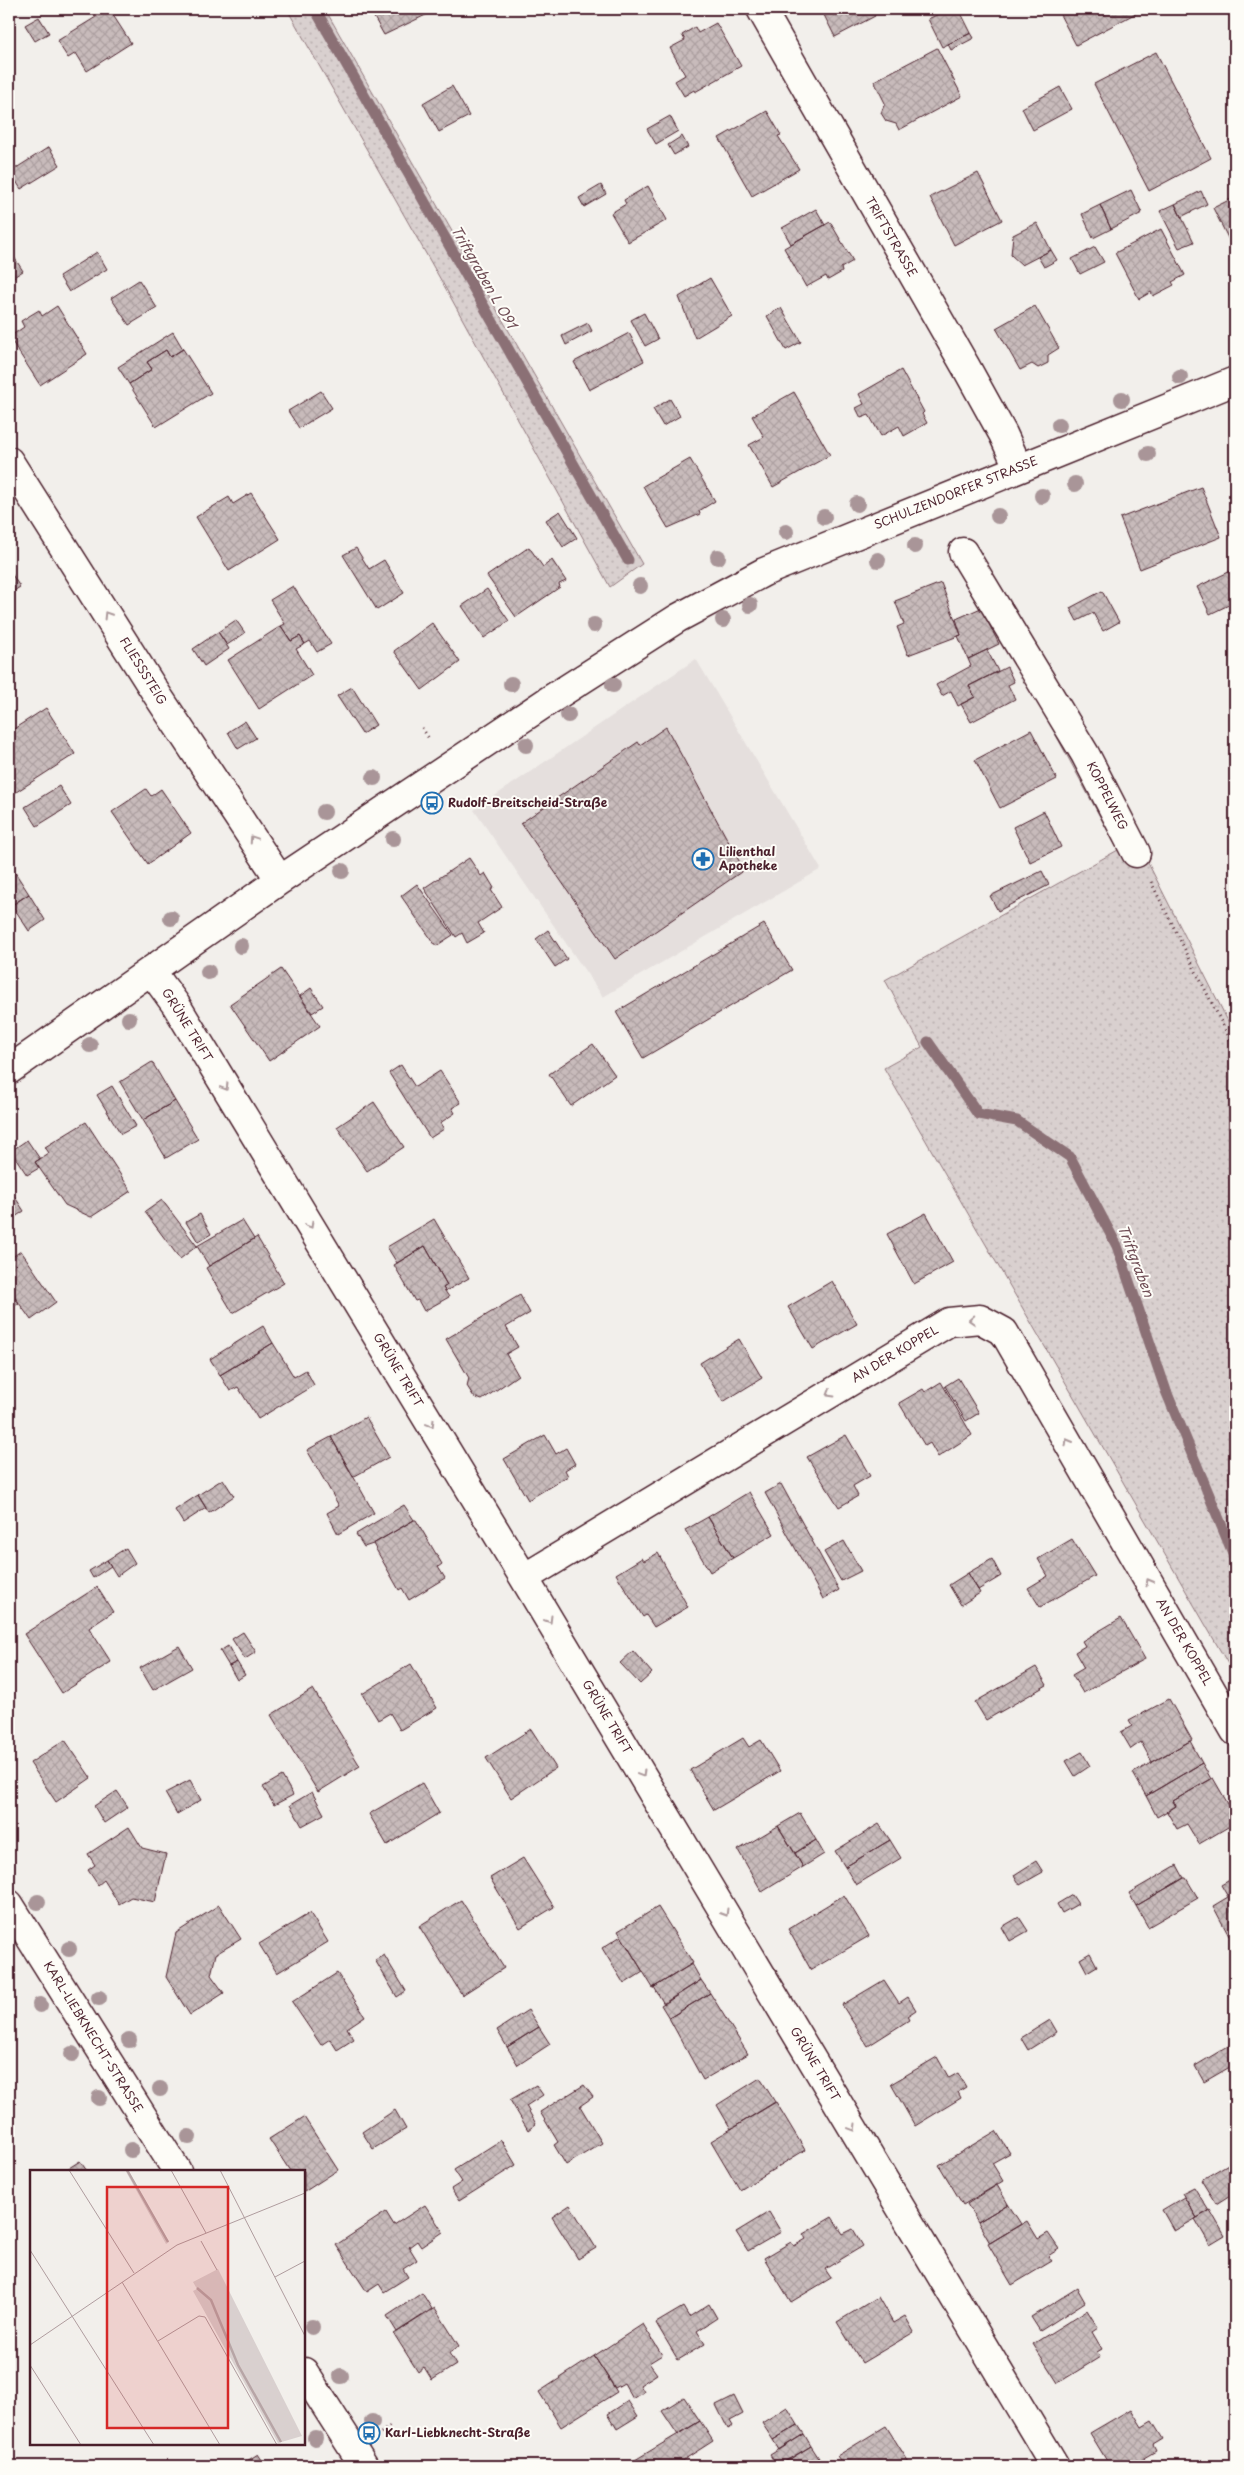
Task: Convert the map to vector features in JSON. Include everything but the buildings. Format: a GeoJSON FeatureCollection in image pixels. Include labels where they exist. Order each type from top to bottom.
{"type":"FeatureCollection","features":[{"type":"Feature","properties":{"kind":"street","name":"TRIFTSTRASSE"},"geometry":{"type":"LineString","coordinates":[[761,9],[966,367],[999,426],[1018,467]]}},
{"type":"Feature","properties":{"kind":"street","name":"SCHULZENDORFER STRASSE"},"geometry":{"type":"LineString","coordinates":[[280,880],[540,707],[682,616],[764,572],[1018,467],[1235,381]]}},
{"type":"Feature","properties":{"kind":"street","name":"FLIESSSTEIG"},"geometry":{"type":"LineString","coordinates":[[9,461],[161,700],[280,880]]}},
{"type":"Feature","properties":{"kind":"street","name":"KOPPELWEG"},"geometry":{"type":"LineString","coordinates":[[963,552],[1085,754],[1136,853]]}},
{"type":"Feature","properties":{"kind":"street"},"geometry":{"type":"LineString","coordinates":[[9,1070],[152,972],[280,880]]}},
{"type":"Feature","properties":{"kind":"street","name":"GRÜNE TRIFT"},"geometry":{"type":"LineString","coordinates":[[152,972],[176,1005],[524,1578],[1055,2466]]}},
{"type":"Feature","properties":{"kind":"street","name":"AN DER KOPPEL"},"geometry":{"type":"LineString","coordinates":[[524,1578],[949,1322],[980,1319],[1004,1332],[1235,1731]]}},
{"type":"Feature","properties":{"kind":"street","name":"KARL-LIEBKNECHT-STRASSE"},"geometry":{"type":"LineString","coordinates":[[9,1904],[177,2170]]}},
{"type":"Feature","properties":{"kind":"street"},"geometry":{"type":"LineString","coordinates":[[305,2374],[364,2466]]}},
{"type":"Feature","properties":{"kind":"path"},"geometry":{"type":"LineString","coordinates":[[1136,853],[1235,1049]]}},
{"type":"Feature","properties":{"kind":"shaded area"},"geometry":{"type":"Polygon","coordinates":[[[287,9],[325,9],[642,564],[610,587],[446,289],[287,9]]]}},
{"type":"Feature","properties":{"kind":"shaded area"},"geometry":{"type":"Polygon","coordinates":[[[970,550],[1137,841],[1235,1035],[1235,1676],[884,1068],[922,1047],[885,980],[1118,850],[1043,711],[950,558],[970,550]]]}},
{"type":"Feature","properties":{"kind":"shaded area"},"geometry":{"type":"Polygon","coordinates":[[[696,659],[821,869],[603,997],[474,810],[696,659]]]}},
{"type":"Feature","properties":{"kind":"waterway","name":"Triftgraben L 091"},"geometry":{"type":"LineString","coordinates":[[315,9],[628,560]]}},
{"type":"Feature","properties":{"kind":"waterway","name":"Triftgraben"},"geometry":{"type":"LineString","coordinates":[[928,1042],[978,1114],[1017,1121],[1070,1157],[1117,1246],[1166,1391],[1235,1558]]}},
{"type":"Feature","properties":{"kind":"place","name":"Rudolf-Breitscheid-Straße"},"geometry":{"type":"Point","coordinates":[432,803]}},
{"type":"Feature","properties":{"kind":"place","name":"Lilienthal Apotheke"},"geometry":{"type":"Point","coordinates":[703,859]}},
{"type":"Feature","properties":{"kind":"place","name":"Karl-Liebknecht-Straße"},"geometry":{"type":"Point","coordinates":[369,2433]}}]}
